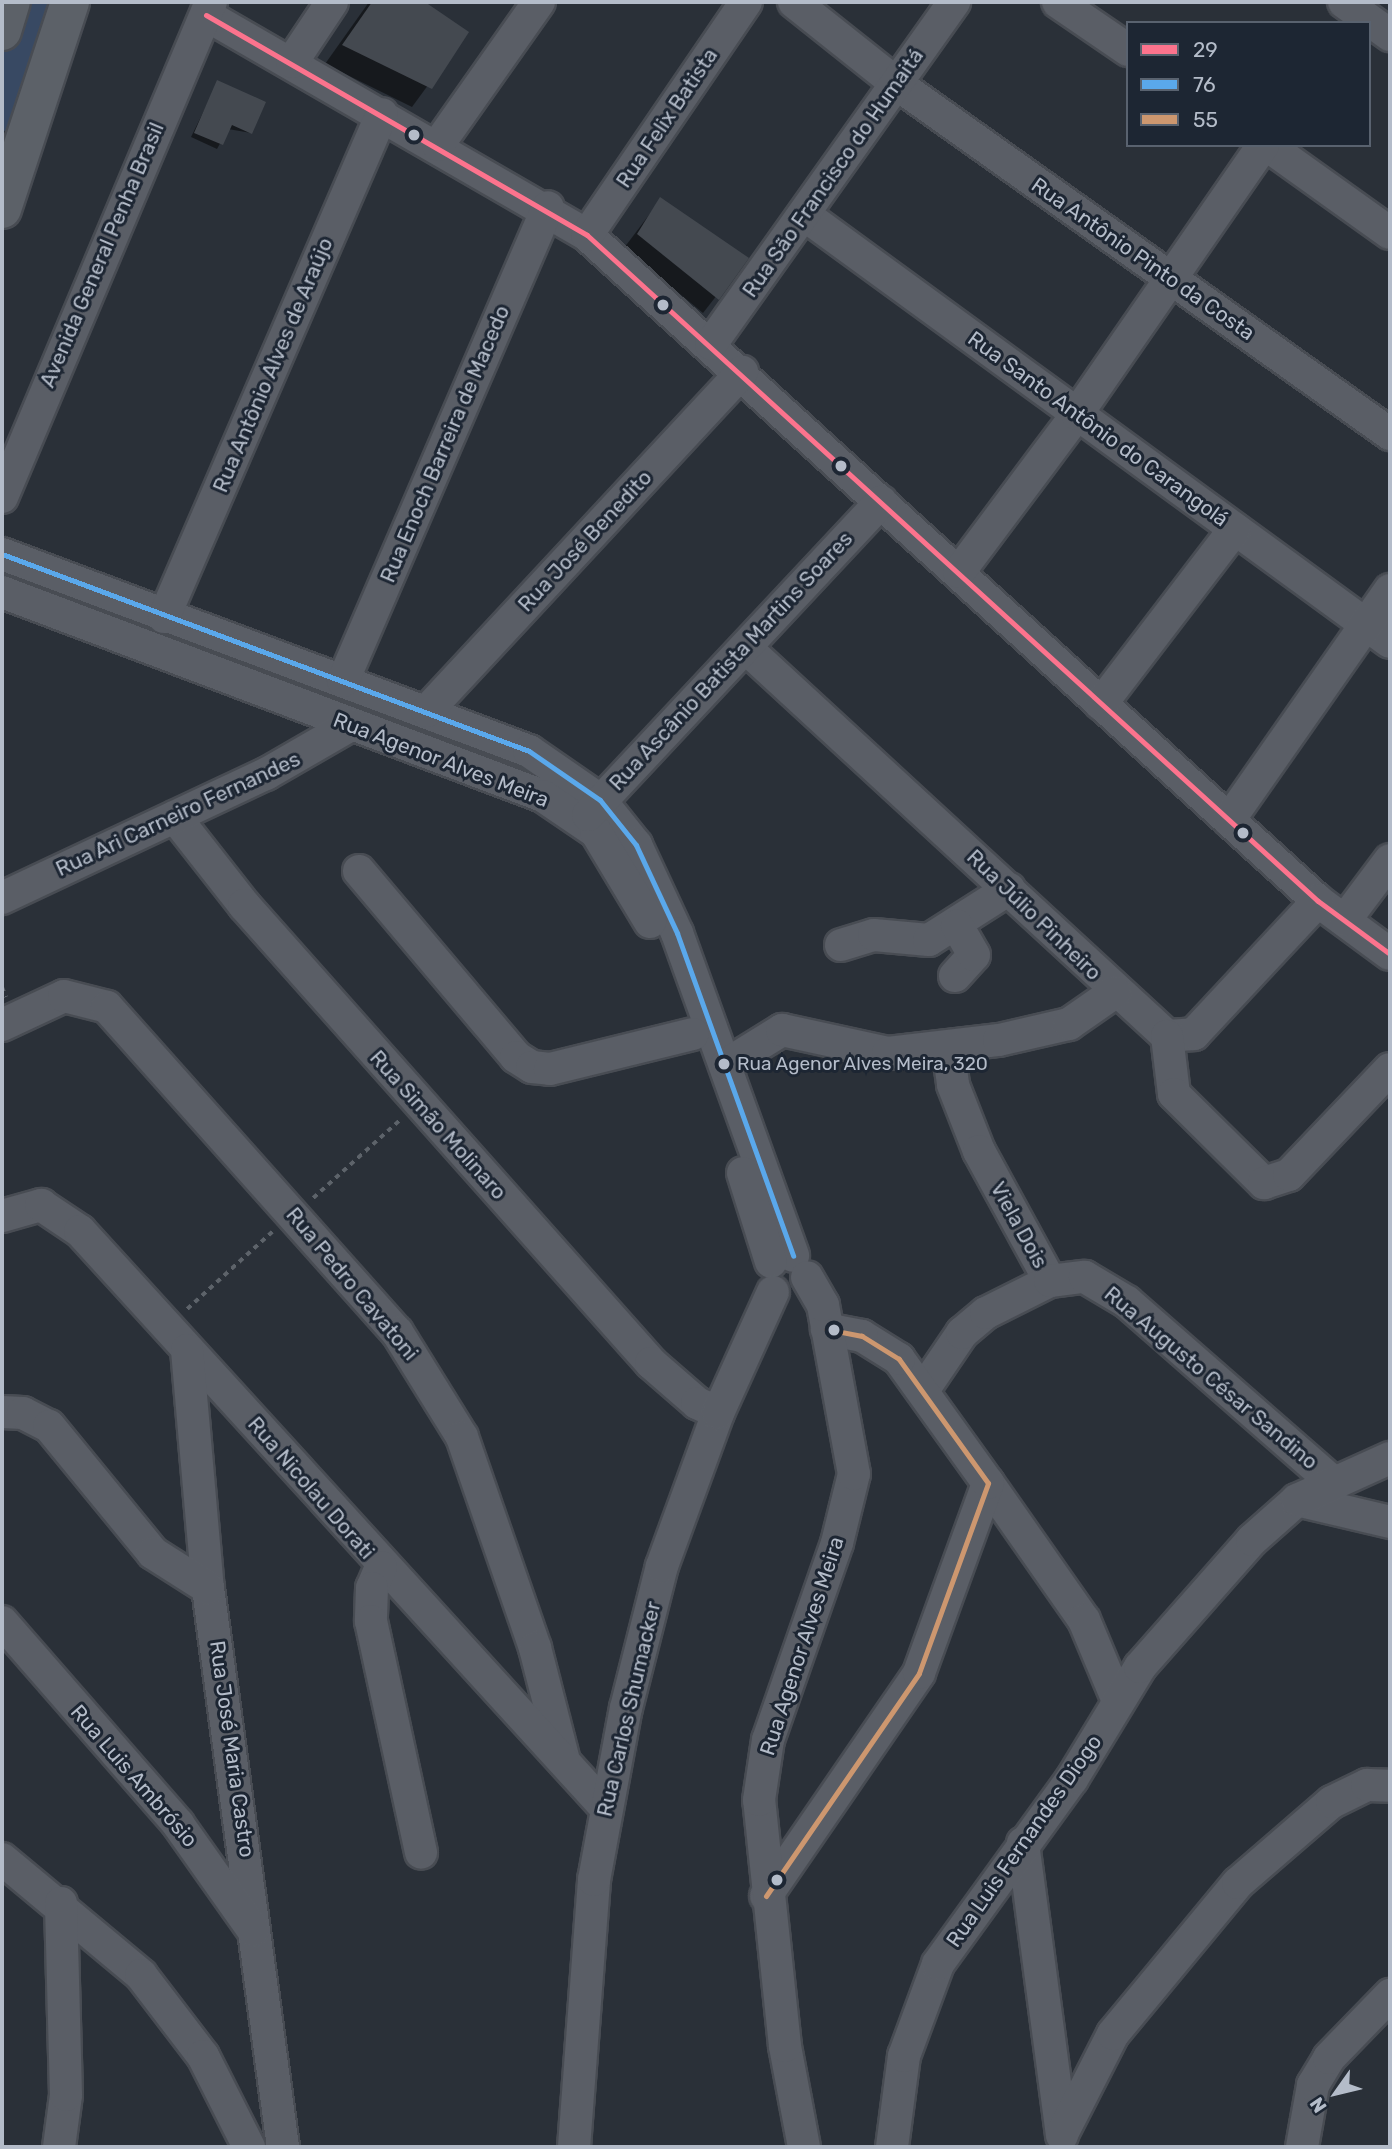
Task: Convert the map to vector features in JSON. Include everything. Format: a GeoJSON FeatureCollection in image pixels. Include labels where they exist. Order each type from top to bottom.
{"type":"FeatureCollection","features":[{"type":"Feature","properties":{"kind":"main road"},"geometry":{"type":"LineString","coordinates":[[2,31],[11,2]]}},
{"type":"Feature","properties":{"kind":"main road"},"geometry":{"type":"LineString","coordinates":[[2,209],[70,2]]}},
{"type":"Feature","properties":{"kind":"street"},"geometry":{"type":"LineString","coordinates":[[292,62],[332,2]]}},
{"type":"Feature","properties":{"kind":"street"},"geometry":{"type":"LineString","coordinates":[[438,145],[539,2]]}},
{"type":"Feature","properties":{"kind":"street","name":"Rua Felix Batista"},"geometry":{"type":"LineString","coordinates":[[587,235],[746,2]]}},
{"type":"Feature","properties":{"kind":"street","name":"Rua Antônio Pinto da Costa"},"geometry":{"type":"LineString","coordinates":[[794,2],[897,84],[1390,435]]}},
{"type":"Feature","properties":{"kind":"street","name":"Rua São Francisco do Humaitá"},"geometry":{"type":"LineString","coordinates":[[711,344],[806,216],[954,2]]}},
{"type":"Feature","properties":{"kind":"street"},"geometry":{"type":"LineString","coordinates":[[1058,2],[1126,49]]}},
{"type":"Feature","properties":{"kind":"street"},"geometry":{"type":"LineString","coordinates":[[207,6],[292,62],[548,207],[587,235],[743,372],[881,502],[1318,901],[1390,954]]}},
{"type":"Feature","properties":{"kind":"street","name":"Avenida General Penha Brasil"},"geometry":{"type":"LineString","coordinates":[[2,497],[207,6]]}},
{"type":"Feature","properties":{"kind":"street"},"geometry":{"type":"LineString","coordinates":[[1357,10],[1390,35]]}},
{"type":"Feature","properties":{"kind":"street","name":"Rua Antônio Alves de Araújo"},"geometry":{"type":"LineString","coordinates":[[164,617],[382,114]]}},
{"type":"Feature","properties":{"kind":"street"},"geometry":{"type":"LineString","coordinates":[[959,572],[1077,414],[1264,147]]}},
{"type":"Feature","properties":{"kind":"street"},"geometry":{"type":"LineString","coordinates":[[1268,147],[1390,233]]}},
{"type":"Feature","properties":{"kind":"street","name":"Rua Enoch Barreira de Macedo"},"geometry":{"type":"LineString","coordinates":[[343,681],[548,207]]}},
{"type":"Feature","properties":{"kind":"street","name":"Rua Santo Antônio do Carangolá"},"geometry":{"type":"LineString","coordinates":[[806,216],[1378,633]]}},
{"type":"Feature","properties":{"kind":"street","name":"Rua José Benedito"},"geometry":{"type":"LineString","coordinates":[[426,711],[743,372]]}},
{"type":"Feature","properties":{"kind":"street","name":"Rua Ascânio Batista Martins Soares"},"geometry":{"type":"LineString","coordinates":[[591,810],[747,649],[881,502]]}},
{"type":"Feature","properties":{"kind":"street"},"geometry":{"type":"LineString","coordinates":[[1101,704],[1235,529]]}},
{"type":"Feature","properties":{"kind":"street","name":"Rua Agenor Alves Meira"},"geometry":{"type":"LineString","coordinates":[[2,554],[164,617],[426,711],[553,762],[591,810],[650,869],[727,1065],[788,1276]]}},
{"type":"Feature","properties":{"kind":"street"},"geometry":{"type":"LineString","coordinates":[[1229,820],[1378,633],[1390,590]]}},
{"type":"Feature","properties":{"kind":"street","name":"Rua Agenor Alves Meira"},"geometry":{"type":"LineString","coordinates":[[2,592],[351,725],[543,796],[591,810],[634,887],[788,1276],[821,1297],[845,1397],[854,1474],[838,1543],[761,1770],[766,1896],[804,2147]]}},
{"type":"Feature","properties":{"kind":"street","name":"Rua Júlio Pinheiro"},"geometry":{"type":"LineString","coordinates":[[747,649],[1009,889],[1115,992],[1167,1036]]}},
{"type":"Feature","properties":{"kind":"street","name":"Rua Ari Carneiro Fernandes"},"geometry":{"type":"LineString","coordinates":[[2,898],[295,760],[351,725]]}},
{"type":"Feature","properties":{"kind":"street"},"geometry":{"type":"LineString","coordinates":[[543,796],[553,762]]}},
{"type":"Feature","properties":{"kind":"street","name":"Rua Simão Molinaro"},"geometry":{"type":"LineString","coordinates":[[175,817],[244,905],[651,1363],[697,1404],[718,1413]]}},
{"type":"Feature","properties":{"kind":"street"},"geometry":{"type":"LineString","coordinates":[[1345,920],[1390,860]]}},
{"type":"Feature","properties":{"kind":"street"},"geometry":{"type":"LineString","coordinates":[[359,871],[516,1057],[532,1067],[550,1069],[693,1034]]}},
{"type":"Feature","properties":{"kind":"street"},"geometry":{"type":"LineString","coordinates":[[841,945],[874,934],[918,943],[957,926],[1009,889]]}},
{"type":"Feature","properties":{"kind":"street"},"geometry":{"type":"LineString","coordinates":[[1318,901],[1194,1034],[1167,1036],[1174,1094],[1264,1183],[1289,1175],[1390,1069]]}},
{"type":"Feature","properties":{"kind":"street"},"geometry":{"type":"LineString","coordinates":[[955,976],[974,955],[957,926]]}},
{"type":"Feature","properties":{"kind":"street"},"geometry":{"type":"LineString","coordinates":[[727,1065],[782,1030],[888,1053],[948,1048],[1069,1024],[1115,992]]}},
{"type":"Feature","properties":{"kind":"street","name":"Rua Pedro Cavatoni"},"geometry":{"type":"LineString","coordinates":[[2,1026],[64,996],[107,1007],[397,1332],[467,1449],[535,1648],[563,1757]]}},
{"type":"Feature","properties":{"kind":"street","name":"Viela Dois"},"geometry":{"type":"LineString","coordinates":[[924,1389],[973,1322],[1050,1281],[979,1151],[953,1084],[948,1048]]}},
{"type":"Feature","properties":{"kind":"street","name":"Rua Nicolau Dorati"},"geometry":{"type":"LineString","coordinates":[[2,1216],[26,1205],[58,1213],[187,1350],[381,1567],[563,1757],[606,1807]]}},
{"type":"Feature","properties":{"kind":"street","name":"Rua Carlos Shumacker"},"geometry":{"type":"LineString","coordinates":[[574,2147],[594,1880],[606,1807],[662,1566],[718,1413],[788,1276]]}},
{"type":"Feature","properties":{"kind":"street","name":"Rua Augusto César Sandino"},"geometry":{"type":"LineString","coordinates":[[1050,1281],[1085,1277],[1106,1287],[1330,1480]]}},
{"type":"Feature","properties":{"kind":"street"},"geometry":{"type":"LineString","coordinates":[[825,1322],[883,1347],[924,1389],[1084,1620],[1118,1701]]}},
{"type":"Feature","properties":{"kind":"street","name":"Rua José Maria Castro"},"geometry":{"type":"LineString","coordinates":[[187,1350],[208,1588],[257,1937],[283,2147]]}},
{"type":"Feature","properties":{"kind":"street"},"geometry":{"type":"LineString","coordinates":[[2,1412],[37,1417],[49,1426],[153,1553],[208,1588]]}},
{"type":"Feature","properties":{"kind":"street","name":"Rua Luis Fernandes Diogo"},"geometry":{"type":"LineString","coordinates":[[892,2147],[896,2090],[923,1995],[1023,1843],[1072,1779],[1118,1701],[1171,1629],[1297,1500],[1330,1480],[1390,1458]]}},
{"type":"Feature","properties":{"kind":"street"},"geometry":{"type":"LineString","coordinates":[[766,1896],[919,1673],[988,1483]]}},
{"type":"Feature","properties":{"kind":"street"},"geometry":{"type":"LineString","coordinates":[[1297,1500],[1390,1522]]}},
{"type":"Feature","properties":{"kind":"street"},"geometry":{"type":"LineString","coordinates":[[381,1567],[372,1588],[371,1621],[421,1853]]}},
{"type":"Feature","properties":{"kind":"street","name":"Rua Luis Ambrósio"},"geometry":{"type":"LineString","coordinates":[[2,1622],[177,1824],[257,1937]]}},
{"type":"Feature","properties":{"kind":"street"},"geometry":{"type":"LineString","coordinates":[[1062,2141],[1114,2034],[1238,1883],[1332,1802],[1367,1785],[1390,1786]]}},
{"type":"Feature","properties":{"kind":"street"},"geometry":{"type":"LineString","coordinates":[[1023,1843],[1062,2141]]}},
{"type":"Feature","properties":{"kind":"street"},"geometry":{"type":"LineString","coordinates":[[2,1860],[61,1903],[164,2003],[203,2056],[249,2147]]}},
{"type":"Feature","properties":{"kind":"street"},"geometry":{"type":"LineString","coordinates":[[60,2147],[66,2095],[61,1903]]}},
{"type":"Feature","properties":{"kind":"street"},"geometry":{"type":"LineString","coordinates":[[1302,2147],[1313,2085],[1329,2058],[1390,1995]]}},
{"type":"Feature","properties":{"kind":"building"},"geometry":{"type":"Polygon","coordinates":[[[372,2],[425,2],[469,32],[432,89],[342,45],[372,2]]]}},
{"type":"Feature","properties":{"kind":"building"},"geometry":{"type":"Polygon","coordinates":[[[217,80],[266,102],[252,134],[232,125],[223,145],[194,133],[217,80]]]}},
{"type":"Feature","properties":{"kind":"building"},"geometry":{"type":"Polygon","coordinates":[[[660,197],[749,258],[719,300],[637,234],[660,197]]]}},
{"type":"Feature","properties":{"kind":"waterway"},"geometry":{"type":"LineString","coordinates":[[2,112],[42,2]]}},
{"type":"Feature","properties":{"kind":"transit line","name":"29"},"geometry":{"type":"LineString","coordinates":[[206,15],[587,235],[1318,901],[1390,954]]}},
{"type":"Feature","properties":{"kind":"transit line","name":"76"},"geometry":{"type":"LineString","coordinates":[[2,554],[529,751],[600,800],[636,845],[677,933],[793,1256]]}},
{"type":"Feature","properties":{"kind":"transit line","name":"55"},"geometry":{"type":"LineString","coordinates":[[766,1896],[919,1673],[988,1483],[899,1359],[862,1336],[827,1329]]}},
{"type":"Feature","properties":{"kind":"place","name":"Rua Agenor Alves Meira, 320"},"geometry":{"type":"Point","coordinates":[724,1064]}}]}
